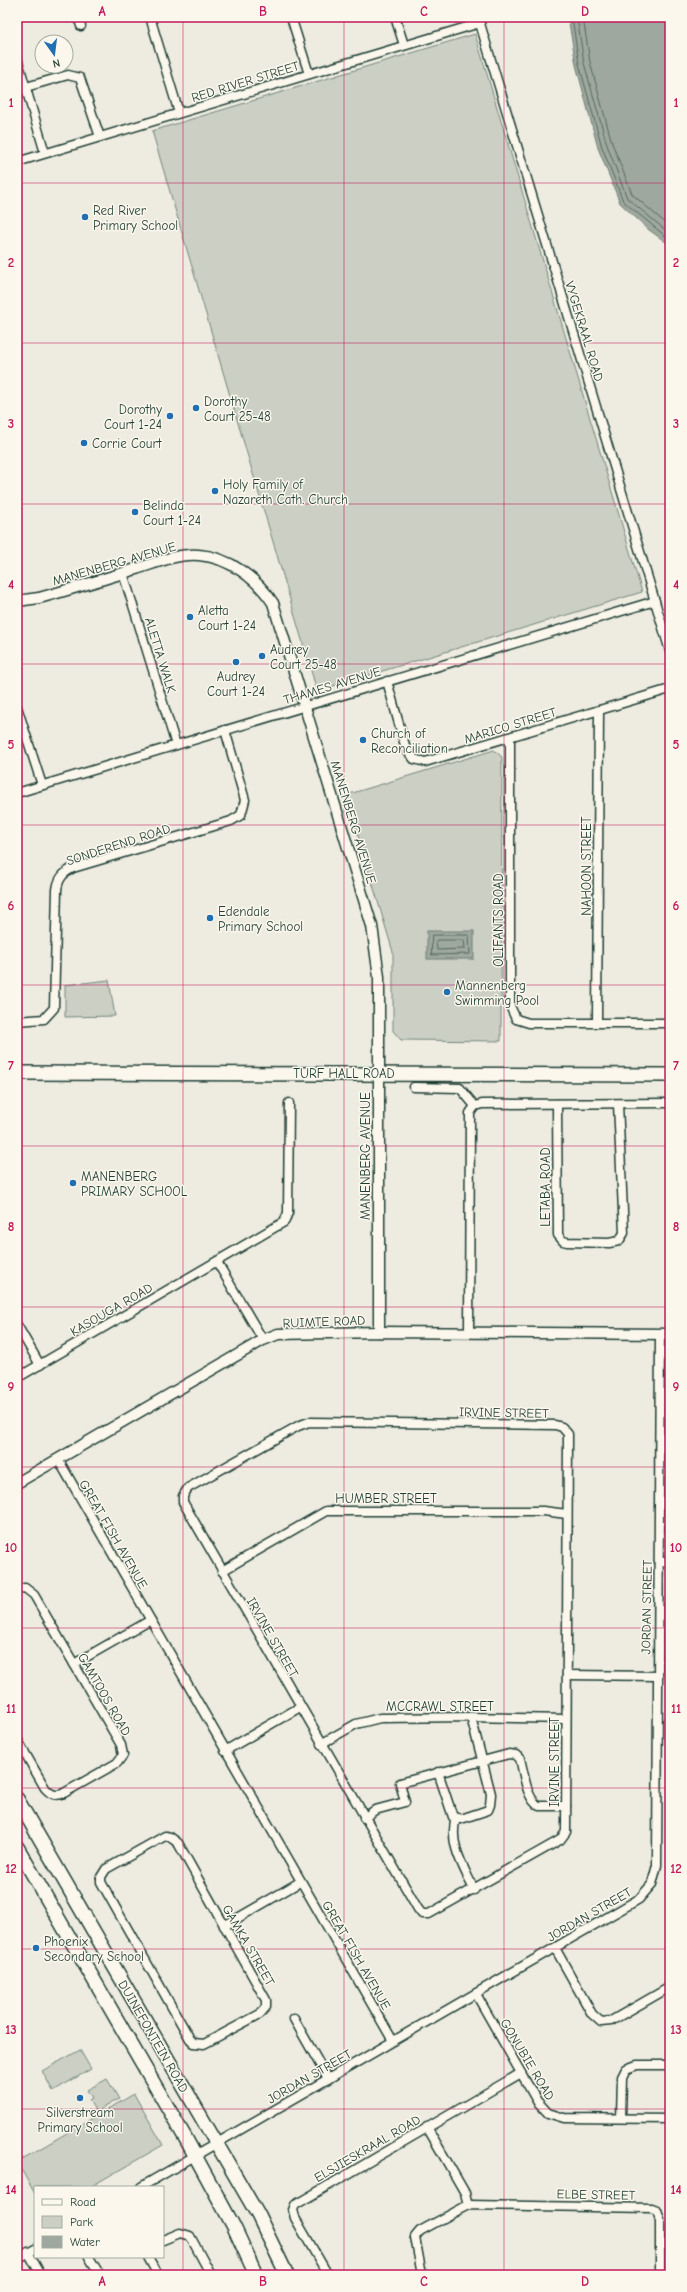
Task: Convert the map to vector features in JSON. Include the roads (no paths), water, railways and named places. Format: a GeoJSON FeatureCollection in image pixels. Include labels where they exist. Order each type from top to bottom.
{"type":"FeatureCollection","features":[{"type":"Feature","properties":{"kind":"main road","name":"TURF HALL ROAD"},"geometry":{"type":"LineString","coordinates":[[17,1073],[670,1075]]}},
{"type":"Feature","properties":{"kind":"main road","name":"DUINEFONTEIN ROAD"},"geometry":{"type":"LineString","coordinates":[[17,1799],[258,2216],[287,2275]]}},
{"type":"Feature","properties":{"kind":"main road","name":"DUINEFONTEIN ROAD"},"geometry":{"type":"LineString","coordinates":[[17,1847],[195,2156],[234,2227],[256,2275]]}},
{"type":"Feature","properties":{"kind":"street"},"geometry":{"type":"LineString","coordinates":[[78,17],[81,26]]}},
{"type":"Feature","properties":{"kind":"street"},"geometry":{"type":"LineString","coordinates":[[150,17],[179,113]]}},
{"type":"Feature","properties":{"kind":"street"},"geometry":{"type":"LineString","coordinates":[[291,17],[309,74]]}},
{"type":"Feature","properties":{"kind":"street"},"geometry":{"type":"LineString","coordinates":[[395,17],[404,45]]}},
{"type":"Feature","properties":{"kind":"street","name":"RED RIVER STREET"},"geometry":{"type":"LineString","coordinates":[[17,162],[404,45],[479,20]]}},
{"type":"Feature","properties":{"kind":"street","name":"VYGEKRAAL ROAD"},"geometry":{"type":"LineString","coordinates":[[479,20],[670,651]]}},
{"type":"Feature","properties":{"kind":"street"},"geometry":{"type":"LineString","coordinates":[[17,58],[45,153]]}},
{"type":"Feature","properties":{"kind":"street"},"geometry":{"type":"LineString","coordinates":[[26,87],[68,75],[80,78],[100,137]]}},
{"type":"Feature","properties":{"kind":"street","name":"MANENBERG AVENUE"},"geometry":{"type":"LineString","coordinates":[[17,601],[39,598],[175,557],[194,555],[223,561],[251,578],[264,591],[276,611],[374,936],[379,977],[379,1332]]}},
{"type":"Feature","properties":{"kind":"street","name":"ALETTA WALK"},"geometry":{"type":"LineString","coordinates":[[123,573],[176,745]]}},
{"type":"Feature","properties":{"kind":"street","name":"THAMES AVENUE"},"geometry":{"type":"LineString","coordinates":[[17,792],[655,601]]}},
{"type":"Feature","properties":{"kind":"street","name":"MARICO STREET"},"geometry":{"type":"LineString","coordinates":[[387,681],[406,749],[411,757],[417,761],[425,762],[670,689]]}},
{"type":"Feature","properties":{"kind":"street"},"geometry":{"type":"LineString","coordinates":[[17,706],[42,785]]}},
{"type":"Feature","properties":{"kind":"street","name":"NAHOON STREET"},"geometry":{"type":"LineString","coordinates":[[597,1022],[599,710]]}},
{"type":"Feature","properties":{"kind":"street","name":"SONDEREND ROAD"},"geometry":{"type":"LineString","coordinates":[[17,1021],[44,1019],[54,1008],[57,890],[58,883],[64,873],[73,868],[232,821],[241,815],[245,800],[225,730]]}},
{"type":"Feature","properties":{"kind":"street","name":"OLIFANTS ROAD"},"geometry":{"type":"LineString","coordinates":[[510,737],[510,1006],[512,1013],[516,1019],[529,1023],[670,1023]]}},
{"type":"Feature","properties":{"kind":"street"},"geometry":{"type":"LineString","coordinates":[[414,1087],[460,1088],[475,1106]]}},
{"type":"Feature","properties":{"kind":"street","name":"KASOUGA ROAD"},"geometry":{"type":"LineString","coordinates":[[17,1378],[280,1225],[287,1217],[289,1103]]}},
{"type":"Feature","properties":{"kind":"street"},"geometry":{"type":"LineString","coordinates":[[469,1333],[470,1113],[475,1106],[482,1104],[670,1103]]}},
{"type":"Feature","properties":{"kind":"street","name":"LETABA ROAD"},"geometry":{"type":"LineString","coordinates":[[557,1104],[558,1235],[565,1242],[609,1244],[619,1241],[624,1233],[618,1104]]}},
{"type":"Feature","properties":{"kind":"street"},"geometry":{"type":"LineString","coordinates":[[217,1262],[263,1340]]}},
{"type":"Feature","properties":{"kind":"street"},"geometry":{"type":"LineString","coordinates":[[17,1325],[40,1365]]}},
{"type":"Feature","properties":{"kind":"street","name":"RUIMTE ROAD"},"geometry":{"type":"LineString","coordinates":[[17,1483],[263,1340],[287,1333],[379,1332],[665,1334]]}},
{"type":"Feature","properties":{"kind":"street","name":"JORDAN STREET"},"geometry":{"type":"LineString","coordinates":[[143,2186],[555,1948],[639,1899],[647,1892],[654,1880],[657,1865],[659,1562],[665,1334]]}},
{"type":"Feature","properties":{"kind":"street","name":"IRVINE STREET"},"geometry":{"type":"LineString","coordinates":[[309,1422],[560,1425],[566,1430],[568,1437],[567,1514],[566,1832],[562,1838],[474,1890],[432,1913],[422,1914],[364,1818],[185,1508],[182,1499],[185,1490],[298,1426],[309,1422]]}},
{"type":"Feature","properties":{"kind":"street","name":"GREAT FISH AVENUE"},"geometry":{"type":"LineString","coordinates":[[58,1459],[149,1621],[393,2041]]}},
{"type":"Feature","properties":{"kind":"street","name":"HUMBER STREET"},"geometry":{"type":"LineString","coordinates":[[222,1571],[326,1511],[543,1511],[567,1514]]}},
{"type":"Feature","properties":{"kind":"street"},"geometry":{"type":"LineString","coordinates":[[659,1562],[670,1562]]}},
{"type":"Feature","properties":{"kind":"street","name":"GAMTOOS ROAD"},"geometry":{"type":"LineString","coordinates":[[17,1589],[25,1588],[34,1595],[121,1745],[123,1751],[121,1760],[64,1794],[56,1796],[52,1795],[45,1788],[17,1739]]}},
{"type":"Feature","properties":{"kind":"street"},"geometry":{"type":"LineString","coordinates":[[74,1664],[149,1621]]}},
{"type":"Feature","properties":{"kind":"street"},"geometry":{"type":"LineString","coordinates":[[567,1675],[658,1676]]}},
{"type":"Feature","properties":{"kind":"street"},"geometry":{"type":"LineString","coordinates":[[225,1751],[300,1707]]}},
{"type":"Feature","properties":{"kind":"street"},"geometry":{"type":"LineString","coordinates":[[456,1818],[483,1813],[490,1805],[491,1794],[471,1717]]}},
{"type":"Feature","properties":{"kind":"street","name":"MCCRAWL STREET"},"geometry":{"type":"LineString","coordinates":[[321,1744],[345,1729],[371,1719],[471,1717],[566,1719]]}},
{"type":"Feature","properties":{"kind":"street"},"geometry":{"type":"LineString","coordinates":[[364,1818],[375,1810],[405,1802],[400,1783],[509,1754],[518,1756],[534,1802],[539,1806],[566,1806]]}},
{"type":"Feature","properties":{"kind":"street"},"geometry":{"type":"LineString","coordinates":[[438,1772],[449,1807],[456,1818],[453,1832],[454,1842],[474,1890]]}},
{"type":"Feature","properties":{"kind":"street","name":"GAMKA STREET"},"geometry":{"type":"LineString","coordinates":[[170,1836],[178,1843],[224,1926],[264,1996],[266,2003],[260,2014],[210,2043],[200,2045],[190,2039],[103,1887],[101,1877],[103,1872],[160,1838],[170,1836]]}},
{"type":"Feature","properties":{"kind":"street"},"geometry":{"type":"LineString","coordinates":[[224,1926],[300,1882]]}},
{"type":"Feature","properties":{"kind":"street"},"geometry":{"type":"LineString","coordinates":[[555,1948],[592,2014],[601,2022],[611,2021],[670,1987]]}},
{"type":"Feature","properties":{"kind":"street","name":"GONUBIE ROAD"},"geometry":{"type":"LineString","coordinates":[[476,1994],[537,2101],[548,2113],[564,2118],[670,2118]]}},
{"type":"Feature","properties":{"kind":"street"},"geometry":{"type":"LineString","coordinates":[[294,2019],[328,2079]]}},
{"type":"Feature","properties":{"kind":"street"},"geometry":{"type":"LineString","coordinates":[[620,2118],[622,2077],[626,2069],[637,2065],[670,2065]]}},
{"type":"Feature","properties":{"kind":"street","name":"ELSJIESKRAAL ROAD"},"geometry":{"type":"LineString","coordinates":[[328,2275],[295,2218],[293,2210],[295,2205],[521,2073]]}},
{"type":"Feature","properties":{"kind":"street"},"geometry":{"type":"LineString","coordinates":[[427,2127],[465,2194],[468,2205]]}},
{"type":"Feature","properties":{"kind":"street","name":"ELBE STREET"},"geometry":{"type":"LineString","coordinates":[[422,2275],[415,2237],[420,2231],[468,2205],[652,2208],[657,2210],[660,2219],[660,2275]]}},
{"type":"Feature","properties":{"kind":"street"},"geometry":{"type":"LineString","coordinates":[[164,2240],[180,2233],[190,2236],[211,2275]]}},
{"type":"Feature","properties":{"kind":"street"},"geometry":{"type":"LineString","coordinates":[[17,2259],[32,2250]]}},
{"type":"Feature","properties":{"kind":"street"},"geometry":{"type":"LineString","coordinates":[[35,2258],[41,2275]]}},
{"type":"Feature","properties":{"kind":"street"},"geometry":{"type":"LineString","coordinates":[[90,2258],[100,2275]]}},
{"type":"Feature","properties":{"kind":"street"},"geometry":{"type":"LineString","coordinates":[[149,2258],[158,2275]]}},
{"type":"Feature","properties":{"kind":"water"},"geometry":{"type":"Polygon","coordinates":[[[568,17],[670,17],[670,245],[649,230],[620,203],[598,148],[576,65],[568,17]]]}},
{"type":"Feature","properties":{"kind":"water"},"geometry":{"type":"Polygon","coordinates":[[[427,931],[474,931],[474,959],[427,959],[427,931]]]}},
{"type":"Feature","properties":{"kind":"place","name":"Red River Primary School"},"geometry":{"type":"Point","coordinates":[85,217]}},
{"type":"Feature","properties":{"kind":"place","name":"Dorothy Court 25-48"},"geometry":{"type":"Point","coordinates":[196,408]}},
{"type":"Feature","properties":{"kind":"place","name":"Dorothy Court 1-24"},"geometry":{"type":"Point","coordinates":[170,416]}},
{"type":"Feature","properties":{"kind":"place","name":"Corrie Court"},"geometry":{"type":"Point","coordinates":[84,443]}},
{"type":"Feature","properties":{"kind":"place","name":"Holy Family of Nazareth Cath. Church"},"geometry":{"type":"Point","coordinates":[215,491]}},
{"type":"Feature","properties":{"kind":"place","name":"Belinda Court 1-24"},"geometry":{"type":"Point","coordinates":[135,512]}},
{"type":"Feature","properties":{"kind":"place","name":"Aletta Court 1-24"},"geometry":{"type":"Point","coordinates":[190,617]}},
{"type":"Feature","properties":{"kind":"place","name":"Audrey Court 25-48"},"geometry":{"type":"Point","coordinates":[262,656]}},
{"type":"Feature","properties":{"kind":"place","name":"Audrey Court 1-24"},"geometry":{"type":"Point","coordinates":[236,662]}},
{"type":"Feature","properties":{"kind":"place","name":"Church of Reconciliation"},"geometry":{"type":"Point","coordinates":[363,740]}},
{"type":"Feature","properties":{"kind":"place","name":"Edendale Primary School"},"geometry":{"type":"Point","coordinates":[210,918]}},
{"type":"Feature","properties":{"kind":"place","name":"Mannenberg Swimming Pool"},"geometry":{"type":"Point","coordinates":[447,992]}},
{"type":"Feature","properties":{"kind":"place","name":"MANENBERG PRIMARY SCHOOL"},"geometry":{"type":"Point","coordinates":[73,1183]}},
{"type":"Feature","properties":{"kind":"place","name":"Phoenix Secondary School"},"geometry":{"type":"Point","coordinates":[36,1948]}},
{"type":"Feature","properties":{"kind":"place","name":"Silverstream Primary School"},"geometry":{"type":"Point","coordinates":[80,2098]}}]}
